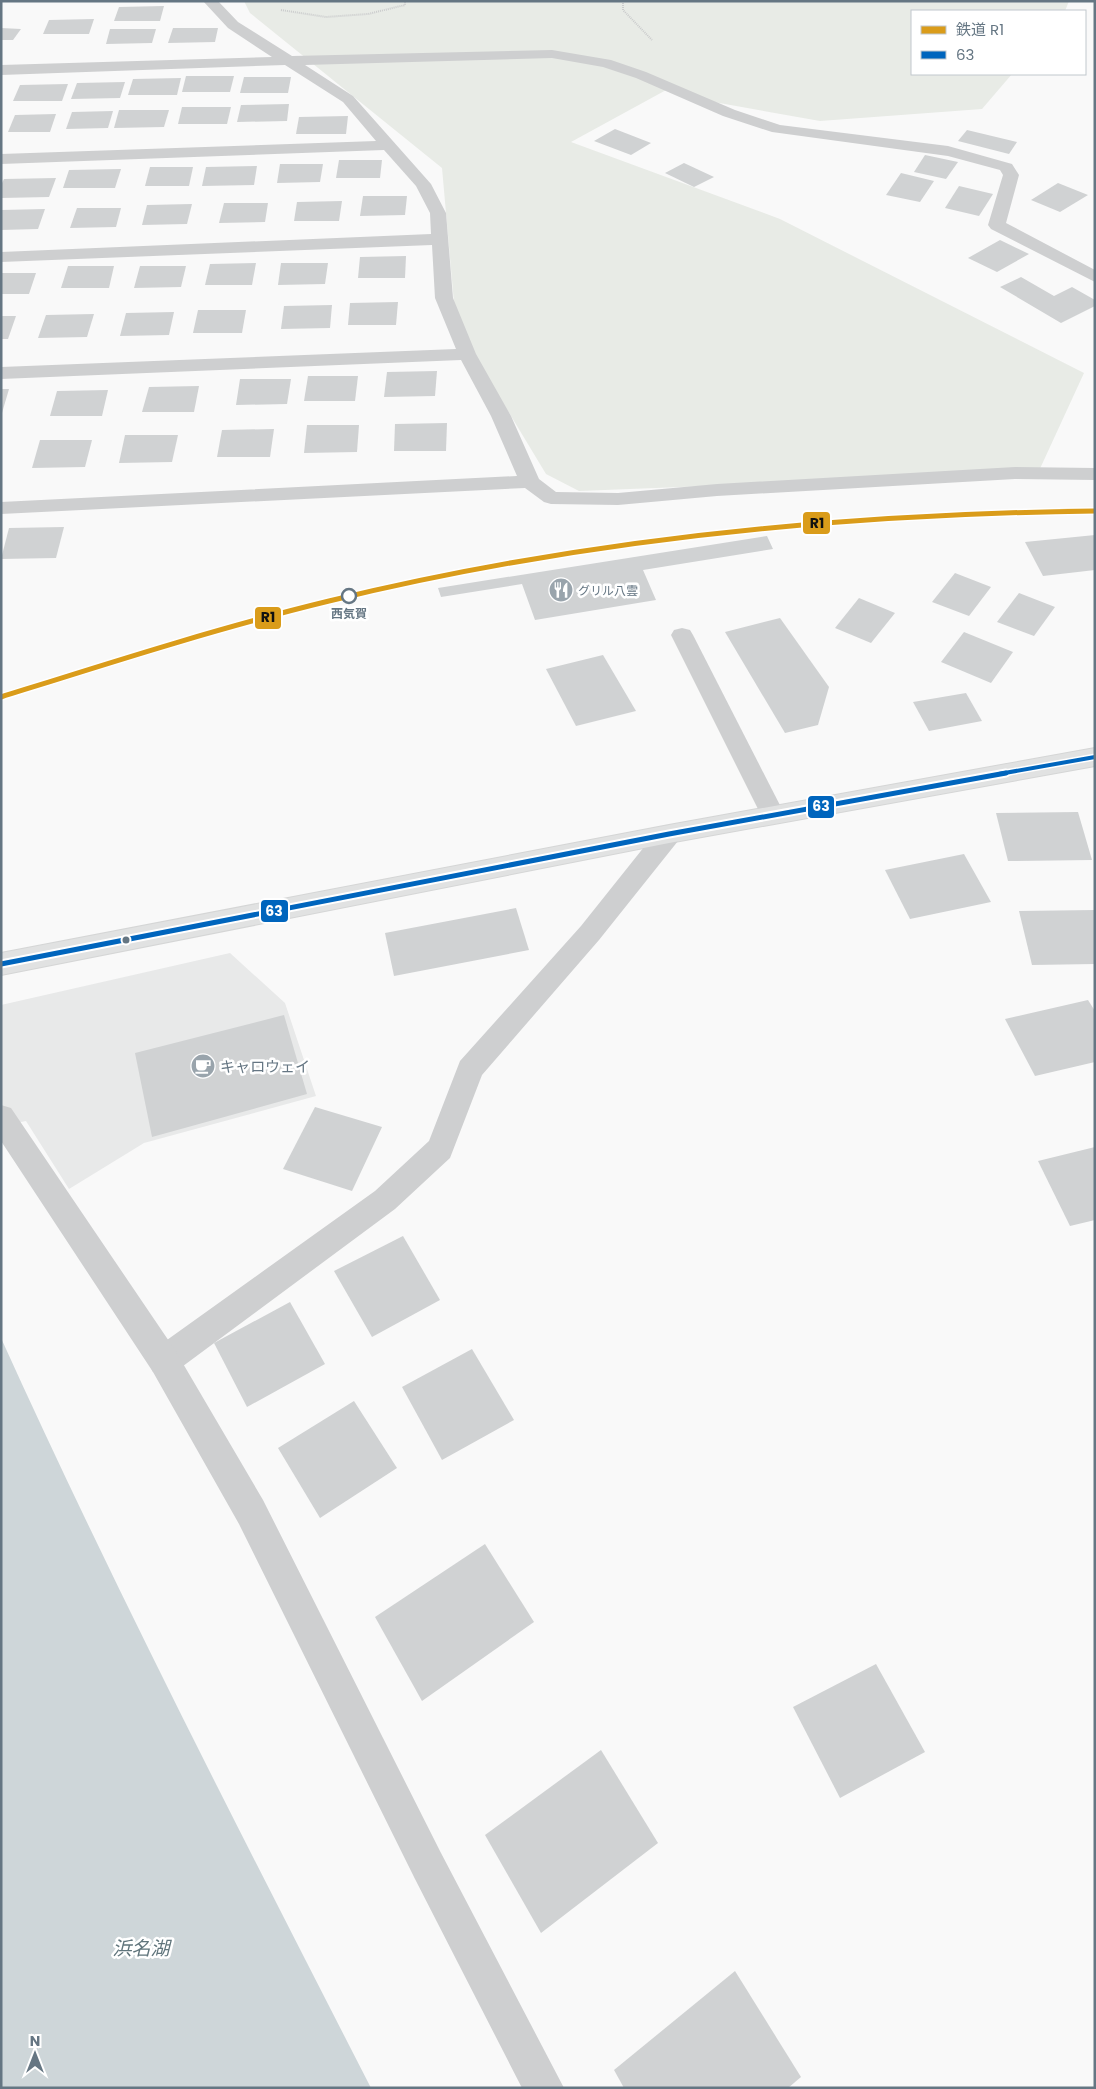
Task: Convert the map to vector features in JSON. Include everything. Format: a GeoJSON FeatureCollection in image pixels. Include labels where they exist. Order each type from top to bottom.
{"type":"FeatureCollection","features":[{"type":"Feature","properties":{"kind":"highway"},"geometry":{"type":"LineString","coordinates":[[1,964],[669,834],[1095,757]]}},
{"type":"Feature","properties":{"kind":"street"},"geometry":{"type":"LineString","coordinates":[[210,1],[233,25],[348,99],[423,184],[438,213],[444,298],[467,354],[501,416],[530,482],[551,498],[618,499],[717,490],[1006,474],[1095,474]]}},
{"type":"Feature","properties":{"kind":"street"},"geometry":{"type":"LineString","coordinates":[[1,70],[497,54],[552,54],[606,63],[633,72],[729,113],[778,129],[948,151],[1006,167],[1011,175],[997,225],[1095,277]]}},
{"type":"Feature","properties":{"kind":"street"},"geometry":{"type":"LineString","coordinates":[[1,159],[389,144]]}},
{"type":"Feature","properties":{"kind":"street"},"geometry":{"type":"LineString","coordinates":[[1,257],[440,239]]}},
{"type":"Feature","properties":{"kind":"street"},"geometry":{"type":"LineString","coordinates":[[1,373],[467,354]]}},
{"type":"Feature","properties":{"kind":"street"},"geometry":{"type":"LineString","coordinates":[[1,508],[530,482]]}},
{"type":"Feature","properties":{"kind":"street"},"geometry":{"type":"LineString","coordinates":[[682,635],[774,815]]}},
{"type":"Feature","properties":{"kind":"street"},"geometry":{"type":"LineString","coordinates":[[164,1361],[385,1200],[440,1149],[470,1069],[590,933],[669,834]]}},
{"type":"Feature","properties":{"kind":"street"},"geometry":{"type":"LineString","coordinates":[[1,1117],[164,1361],[251,1512],[428,1866],[544,2088]]}},
{"type":"Feature","properties":{"kind":"path"},"geometry":{"type":"LineString","coordinates":[[273,9],[326,17],[368,14],[405,5],[405,1]]}},
{"type":"Feature","properties":{"kind":"shaded area"},"geometry":{"type":"Polygon","coordinates":[[[244,1],[1069,1],[1065,10],[911,10],[911,75],[1011,75],[982,109],[820,121],[697,99],[668,89],[571,142],[780,219],[1084,373],[1038,473],[579,491],[546,474],[456,325],[442,168],[250,13],[244,1]]]}},
{"type":"Feature","properties":{"kind":"shaded area"},"geometry":{"type":"Polygon","coordinates":[[[230,953],[285,1003],[316,1096],[144,1143],[69,1189],[26,1121],[1,1126],[1,1005],[230,953]]]}},
{"type":"Feature","properties":{"kind":"water","name":"浜名湖"},"geometry":{"type":"Polygon","coordinates":[[[1,1338],[135,1622],[228,1809],[371,2088],[1,2088],[1,1338]]]}},
{"type":"Feature","properties":{"kind":"building"},"geometry":{"type":"Polygon","coordinates":[[[164,6],[160,21],[114,21],[119,7],[164,6]]]}},
{"type":"Feature","properties":{"kind":"building"},"geometry":{"type":"Polygon","coordinates":[[[94,19],[89,34],[43,34],[49,20],[94,19]]]}},
{"type":"Feature","properties":{"kind":"building"},"geometry":{"type":"Polygon","coordinates":[[[1,28],[21,29],[13,40],[1,40],[1,28]]]}},
{"type":"Feature","properties":{"kind":"building"},"geometry":{"type":"Polygon","coordinates":[[[173,28],[218,28],[215,42],[168,43],[173,28]]]}},
{"type":"Feature","properties":{"kind":"building"},"geometry":{"type":"Polygon","coordinates":[[[110,29],[156,29],[152,43],[106,44],[110,29]]]}},
{"type":"Feature","properties":{"kind":"building"},"geometry":{"type":"Polygon","coordinates":[[[186,76],[234,76],[230,92],[182,92],[186,76]]]}},
{"type":"Feature","properties":{"kind":"building"},"geometry":{"type":"Polygon","coordinates":[[[244,77],[291,77],[288,93],[240,93],[244,77]]]}},
{"type":"Feature","properties":{"kind":"building"},"geometry":{"type":"Polygon","coordinates":[[[181,78],[177,95],[128,95],[133,79],[181,78]]]}},
{"type":"Feature","properties":{"kind":"building"},"geometry":{"type":"Polygon","coordinates":[[[125,82],[120,98],[71,99],[77,83],[125,82]]]}},
{"type":"Feature","properties":{"kind":"building"},"geometry":{"type":"Polygon","coordinates":[[[68,84],[62,101],[13,101],[20,85],[68,84]]]}},
{"type":"Feature","properties":{"kind":"building"},"geometry":{"type":"Polygon","coordinates":[[[289,104],[287,121],[237,122],[241,105],[289,104]]]}},
{"type":"Feature","properties":{"kind":"building"},"geometry":{"type":"Polygon","coordinates":[[[182,107],[231,107],[227,124],[178,124],[182,107]]]}},
{"type":"Feature","properties":{"kind":"building"},"geometry":{"type":"Polygon","coordinates":[[[119,110],[169,110],[164,127],[114,128],[119,110]]]}},
{"type":"Feature","properties":{"kind":"building"},"geometry":{"type":"Polygon","coordinates":[[[113,111],[108,128],[66,129],[72,112],[113,111]]]}},
{"type":"Feature","properties":{"kind":"building"},"geometry":{"type":"Polygon","coordinates":[[[56,114],[50,132],[8,132],[15,115],[56,114]]]}},
{"type":"Feature","properties":{"kind":"building"},"geometry":{"type":"Polygon","coordinates":[[[348,116],[346,134],[296,134],[299,117],[348,116]]]}},
{"type":"Feature","properties":{"kind":"building"},"geometry":{"type":"Polygon","coordinates":[[[615,129],[651,143],[631,155],[594,141],[615,129]]]}},
{"type":"Feature","properties":{"kind":"building"},"geometry":{"type":"Polygon","coordinates":[[[967,130],[1017,142],[1009,154],[958,141],[967,130]]]}},
{"type":"Feature","properties":{"kind":"building"},"geometry":{"type":"Polygon","coordinates":[[[925,155],[958,162],[946,179],[914,172],[925,155]]]}},
{"type":"Feature","properties":{"kind":"building"},"geometry":{"type":"Polygon","coordinates":[[[339,160],[382,160],[380,178],[336,178],[339,160]]]}},
{"type":"Feature","properties":{"kind":"building"},"geometry":{"type":"Polygon","coordinates":[[[684,163],[714,177],[694,187],[665,173],[684,163]]]}},
{"type":"Feature","properties":{"kind":"building"},"geometry":{"type":"Polygon","coordinates":[[[280,164],[323,164],[320,182],[277,183],[280,164]]]}},
{"type":"Feature","properties":{"kind":"building"},"geometry":{"type":"Polygon","coordinates":[[[257,166],[254,185],[202,186],[206,167],[257,166]]]}},
{"type":"Feature","properties":{"kind":"building"},"geometry":{"type":"Polygon","coordinates":[[[150,167],[193,167],[189,186],[145,186],[150,167]]]}},
{"type":"Feature","properties":{"kind":"building"},"geometry":{"type":"Polygon","coordinates":[[[121,169],[115,188],[63,188],[69,170],[121,169]]]}},
{"type":"Feature","properties":{"kind":"building"},"geometry":{"type":"Polygon","coordinates":[[[901,173],[934,181],[920,202],[886,195],[901,173]]]}},
{"type":"Feature","properties":{"kind":"building"},"geometry":{"type":"Polygon","coordinates":[[[56,178],[49,197],[1,198],[1,185],[4,179],[56,178]]]}},
{"type":"Feature","properties":{"kind":"building"},"geometry":{"type":"Polygon","coordinates":[[[1058,183],[1088,195],[1060,212],[1031,200],[1058,183]]]}},
{"type":"Feature","properties":{"kind":"building"},"geometry":{"type":"Polygon","coordinates":[[[959,186],[993,194],[979,216],[945,208],[959,186]]]}},
{"type":"Feature","properties":{"kind":"building"},"geometry":{"type":"Polygon","coordinates":[[[363,196],[407,196],[405,215],[360,216],[363,196]]]}},
{"type":"Feature","properties":{"kind":"building"},"geometry":{"type":"Polygon","coordinates":[[[342,201],[339,221],[294,221],[297,202],[342,201]]]}},
{"type":"Feature","properties":{"kind":"building"},"geometry":{"type":"Polygon","coordinates":[[[224,203],[268,203],[265,222],[219,223],[224,203]]]}},
{"type":"Feature","properties":{"kind":"building"},"geometry":{"type":"Polygon","coordinates":[[[192,204],[187,224],[142,225],[147,205],[192,204]]]}},
{"type":"Feature","properties":{"kind":"building"},"geometry":{"type":"Polygon","coordinates":[[[77,208],[121,208],[116,227],[70,228],[77,208]]]}},
{"type":"Feature","properties":{"kind":"building"},"geometry":{"type":"Polygon","coordinates":[[[45,209],[38,229],[1,230],[1,210],[45,209]]]}},
{"type":"Feature","properties":{"kind":"building"},"geometry":{"type":"Polygon","coordinates":[[[1000,240],[1029,254],[997,272],[968,258],[1000,240]]]}},
{"type":"Feature","properties":{"kind":"building"},"geometry":{"type":"Polygon","coordinates":[[[406,256],[405,278],[358,278],[360,257],[406,256]]]}},
{"type":"Feature","properties":{"kind":"building"},"geometry":{"type":"Polygon","coordinates":[[[256,263],[252,285],[205,285],[210,264],[256,263]]]}},
{"type":"Feature","properties":{"kind":"building"},"geometry":{"type":"Polygon","coordinates":[[[281,263],[328,263],[325,284],[278,285],[281,263]]]}},
{"type":"Feature","properties":{"kind":"building"},"geometry":{"type":"Polygon","coordinates":[[[68,266],[114,266],[109,288],[61,288],[68,266]]]}},
{"type":"Feature","properties":{"kind":"building"},"geometry":{"type":"Polygon","coordinates":[[[140,266],[186,266],[181,287],[134,288],[140,266]]]}},
{"type":"Feature","properties":{"kind":"building"},"geometry":{"type":"Polygon","coordinates":[[[1,273],[36,273],[29,294],[1,294],[1,273]]]}},
{"type":"Feature","properties":{"kind":"building"},"geometry":{"type":"Polygon","coordinates":[[[1021,277],[1054,296],[1072,287],[1095,300],[1095,306],[1061,323],[1000,287],[1021,277]]]}},
{"type":"Feature","properties":{"kind":"building"},"geometry":{"type":"Polygon","coordinates":[[[398,302],[396,325],[348,325],[350,303],[398,302]]]}},
{"type":"Feature","properties":{"kind":"building"},"geometry":{"type":"Polygon","coordinates":[[[332,305],[330,328],[281,329],[284,306],[332,305]]]}},
{"type":"Feature","properties":{"kind":"building"},"geometry":{"type":"Polygon","coordinates":[[[198,310],[246,310],[242,333],[193,333],[198,310]]]}},
{"type":"Feature","properties":{"kind":"building"},"geometry":{"type":"Polygon","coordinates":[[[174,312],[169,335],[120,336],[126,313],[174,312]]]}},
{"type":"Feature","properties":{"kind":"building"},"geometry":{"type":"Polygon","coordinates":[[[94,314],[87,337],[38,338],[46,315],[94,314]]]}},
{"type":"Feature","properties":{"kind":"building"},"geometry":{"type":"Polygon","coordinates":[[[1,316],[16,316],[8,339],[1,339],[1,316]]]}},
{"type":"Feature","properties":{"kind":"building"},"geometry":{"type":"Polygon","coordinates":[[[437,371],[435,396],[384,397],[387,372],[437,371]]]}},
{"type":"Feature","properties":{"kind":"building"},"geometry":{"type":"Polygon","coordinates":[[[308,376],[358,376],[355,401],[304,401],[308,376]]]}},
{"type":"Feature","properties":{"kind":"building"},"geometry":{"type":"Polygon","coordinates":[[[240,379],[291,379],[287,404],[236,405],[240,379]]]}},
{"type":"Feature","properties":{"kind":"building"},"geometry":{"type":"Polygon","coordinates":[[[199,386],[194,412],[142,412],[149,387],[199,386]]]}},
{"type":"Feature","properties":{"kind":"building"},"geometry":{"type":"Polygon","coordinates":[[[1,389],[9,389],[2,413],[1,413],[1,389]]]}},
{"type":"Feature","properties":{"kind":"building"},"geometry":{"type":"Polygon","coordinates":[[[108,390],[102,416],[50,416],[57,391],[108,390]]]}},
{"type":"Feature","properties":{"kind":"building"},"geometry":{"type":"Polygon","coordinates":[[[447,423],[446,451],[394,451],[395,424],[447,423]]]}},
{"type":"Feature","properties":{"kind":"building"},"geometry":{"type":"Polygon","coordinates":[[[307,425],[359,425],[357,452],[304,453],[307,425]]]}},
{"type":"Feature","properties":{"kind":"building"},"geometry":{"type":"Polygon","coordinates":[[[274,429],[270,457],[217,457],[222,430],[274,429]]]}},
{"type":"Feature","properties":{"kind":"building"},"geometry":{"type":"Polygon","coordinates":[[[125,435],[178,435],[172,462],[119,463],[125,435]]]}},
{"type":"Feature","properties":{"kind":"building"},"geometry":{"type":"Polygon","coordinates":[[[40,440],[92,440],[85,467],[32,468],[40,440]]]}},
{"type":"Feature","properties":{"kind":"building"},"geometry":{"type":"Polygon","coordinates":[[[64,527],[56,558],[1,559],[9,528],[64,527]]]}},
{"type":"Feature","properties":{"kind":"building"},"geometry":{"type":"Polygon","coordinates":[[[1095,535],[1095,570],[1043,576],[1025,542],[1095,535]]]}},
{"type":"Feature","properties":{"kind":"building"},"geometry":{"type":"Polygon","coordinates":[[[767,536],[773,549],[643,570],[656,600],[535,620],[522,584],[441,597],[438,588],[767,536]]]}},
{"type":"Feature","properties":{"kind":"building"},"geometry":{"type":"Polygon","coordinates":[[[955,573],[991,587],[969,616],[932,602],[955,573]]]}},
{"type":"Feature","properties":{"kind":"building"},"geometry":{"type":"Polygon","coordinates":[[[1019,593],[1055,607],[1034,636],[997,622],[1019,593]]]}},
{"type":"Feature","properties":{"kind":"building"},"geometry":{"type":"Polygon","coordinates":[[[859,598],[895,613],[871,643],[835,628],[859,598]]]}},
{"type":"Feature","properties":{"kind":"building"},"geometry":{"type":"Polygon","coordinates":[[[780,618],[829,687],[818,725],[785,733],[725,632],[780,618]]]}},
{"type":"Feature","properties":{"kind":"building"},"geometry":{"type":"Polygon","coordinates":[[[964,632],[1013,652],[991,683],[941,662],[964,632]]]}},
{"type":"Feature","properties":{"kind":"building"},"geometry":{"type":"Polygon","coordinates":[[[603,655],[636,711],[576,726],[546,669],[603,655]]]}},
{"type":"Feature","properties":{"kind":"building"},"geometry":{"type":"Polygon","coordinates":[[[966,693],[982,721],[929,731],[913,702],[966,693]]]}},
{"type":"Feature","properties":{"kind":"building"},"geometry":{"type":"Polygon","coordinates":[[[1078,812],[1092,860],[1008,861],[996,813],[1078,812]]]}},
{"type":"Feature","properties":{"kind":"building"},"geometry":{"type":"Polygon","coordinates":[[[964,854],[991,902],[910,919],[885,870],[964,854]]]}},
{"type":"Feature","properties":{"kind":"building"},"geometry":{"type":"Polygon","coordinates":[[[516,908],[529,950],[394,976],[385,933],[516,908]]]}},
{"type":"Feature","properties":{"kind":"building"},"geometry":{"type":"Polygon","coordinates":[[[1095,910],[1095,964],[1032,965],[1019,911],[1095,910]]]}},
{"type":"Feature","properties":{"kind":"building"},"geometry":{"type":"Polygon","coordinates":[[[1088,1000],[1095,1011],[1095,1062],[1035,1076],[1005,1019],[1088,1000]]]}},
{"type":"Feature","properties":{"kind":"building"},"geometry":{"type":"Polygon","coordinates":[[[284,1015],[307,1094],[152,1137],[135,1053],[284,1015]]]}},
{"type":"Feature","properties":{"kind":"building"},"geometry":{"type":"Polygon","coordinates":[[[315,1107],[382,1127],[352,1191],[283,1169],[315,1107]]]}},
{"type":"Feature","properties":{"kind":"building"},"geometry":{"type":"Polygon","coordinates":[[[1095,1147],[1095,1220],[1070,1226],[1038,1161],[1095,1147]]]}},
{"type":"Feature","properties":{"kind":"building"},"geometry":{"type":"Polygon","coordinates":[[[403,1236],[440,1300],[372,1337],[334,1271],[403,1236]]]}},
{"type":"Feature","properties":{"kind":"building"},"geometry":{"type":"Polygon","coordinates":[[[290,1302],[325,1364],[247,1407],[214,1343],[290,1302]]]}},
{"type":"Feature","properties":{"kind":"building"},"geometry":{"type":"Polygon","coordinates":[[[472,1349],[514,1420],[442,1460],[402,1387],[472,1349]]]}},
{"type":"Feature","properties":{"kind":"building"},"geometry":{"type":"Polygon","coordinates":[[[354,1401],[397,1468],[320,1518],[278,1448],[354,1401]]]}},
{"type":"Feature","properties":{"kind":"building"},"geometry":{"type":"Polygon","coordinates":[[[485,1544],[534,1622],[422,1701],[375,1617],[485,1544]]]}},
{"type":"Feature","properties":{"kind":"building"},"geometry":{"type":"Polygon","coordinates":[[[876,1664],[925,1752],[840,1798],[793,1707],[876,1664]]]}},
{"type":"Feature","properties":{"kind":"building"},"geometry":{"type":"Polygon","coordinates":[[[601,1750],[658,1843],[541,1933],[485,1835],[601,1750]]]}},
{"type":"Feature","properties":{"kind":"building"},"geometry":{"type":"Polygon","coordinates":[[[735,1971],[801,2077],[788,2088],[624,2088],[614,2070],[735,1971]]]}},
{"type":"Feature","properties":{"kind":"rail line","name":"R1"},"geometry":{"type":"LineString","coordinates":[[1,697],[226,629],[339,598],[535,560],[627,545],[814,523],[907,516],[1095,511]]}},
{"type":"Feature","properties":{"kind":"transit line","name":"63"},"geometry":{"type":"LineString","coordinates":[[1,964],[669,834],[1095,757]]}},
{"type":"Feature","properties":{"kind":"place","name":"グリル八雲"},"geometry":{"type":"Point","coordinates":[561,590]}},
{"type":"Feature","properties":{"kind":"place","name":"西気賀"},"geometry":{"type":"Point","coordinates":[349,596]}},
{"type":"Feature","properties":{"kind":"place","name":"キャロウェイ"},"geometry":{"type":"Point","coordinates":[203,1066]}}]}
